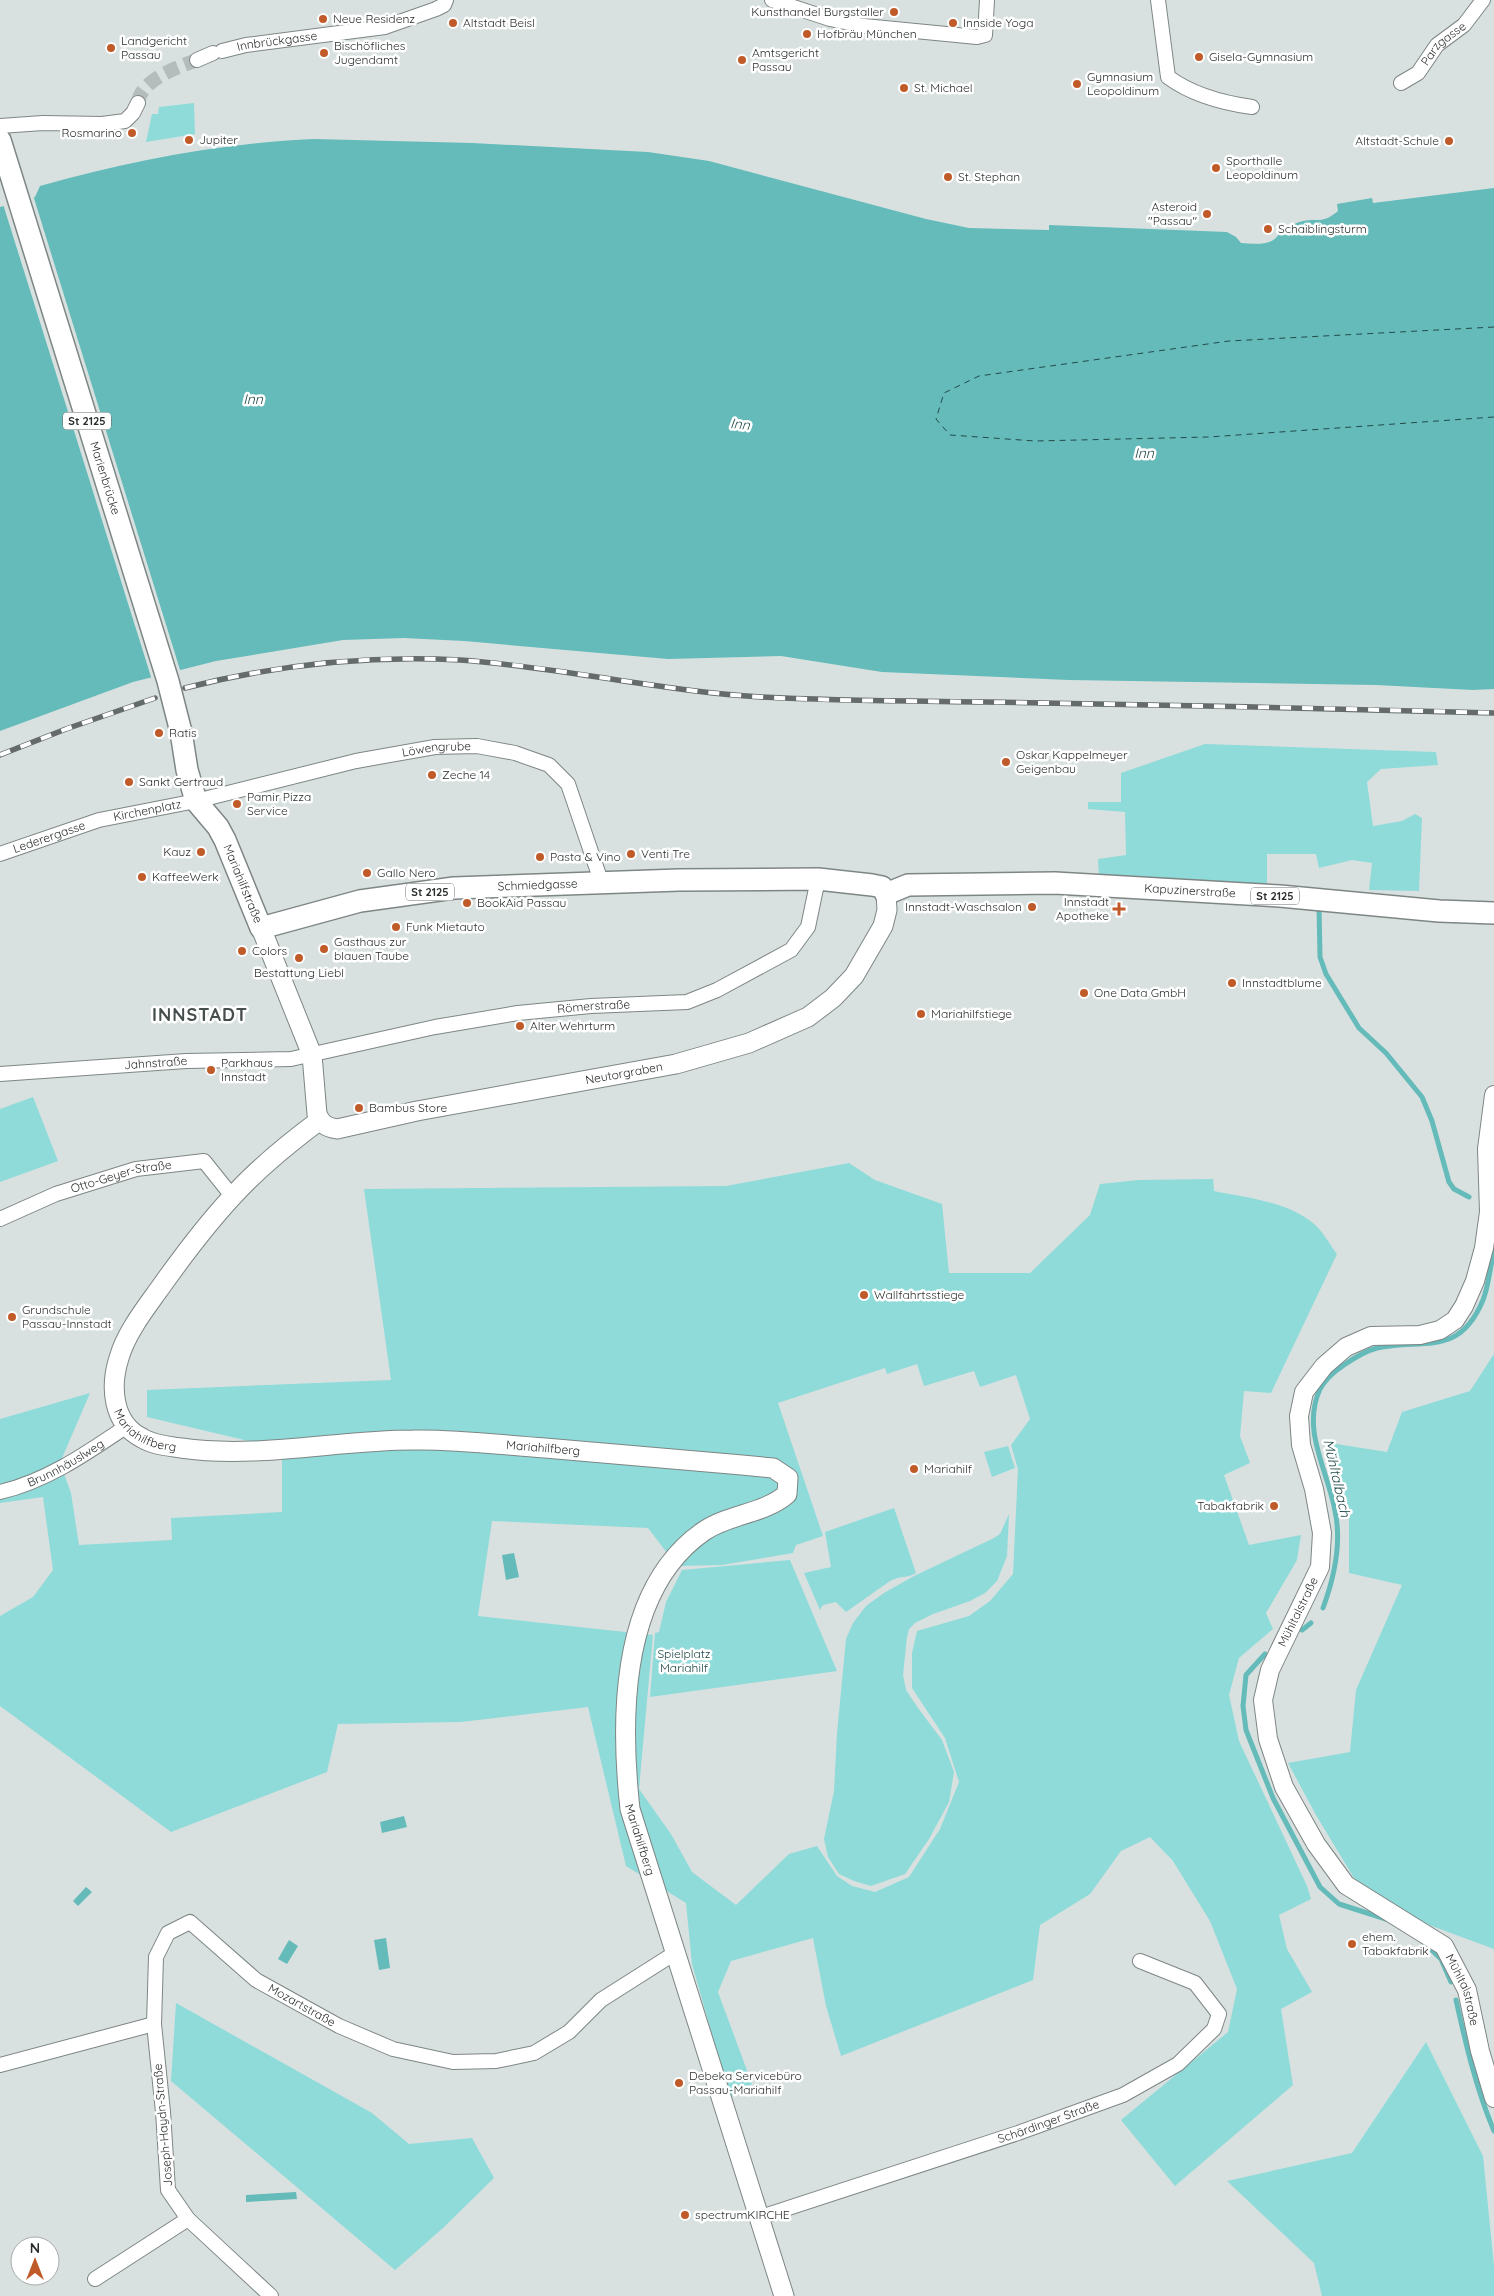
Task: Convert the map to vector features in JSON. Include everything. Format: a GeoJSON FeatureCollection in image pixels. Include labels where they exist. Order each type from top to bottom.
{"type":"FeatureCollection","features":[{"type":"Feature","properties":{"kind":"main road","name":"Marienbrücke"},"geometry":{"type":"LineString","coordinates":[[0,140],[168,681]]}},
{"type":"Feature","properties":{"kind":"main road","name":"Mariahilfstraße"},"geometry":{"type":"LineString","coordinates":[[168,681],[181,732],[187,770],[196,801],[218,827],[225,840],[312,1055],[317,1114],[320,1120]]}},
{"type":"Feature","properties":{"kind":"main road","name":"Schmiedgasse"},"geometry":{"type":"LineString","coordinates":[[261,928],[360,902],[454,888],[679,880],[818,879]]}},
{"type":"Feature","properties":{"kind":"main road","name":"St 2125"},"geometry":{"type":"LineString","coordinates":[[818,879],[872,884],[882,887],[886,894]]}},
{"type":"Feature","properties":{"kind":"main road","name":"Kapuzinerstraße"},"geometry":{"type":"LineString","coordinates":[[886,894],[908,885],[1055,883],[1280,896],[1493,917]]}},
{"type":"Feature","properties":{"kind":"main road","name":"Neutorgraben"},"geometry":{"type":"LineString","coordinates":[[320,1120],[326,1127],[338,1129],[418,1111],[676,1064],[749,1043],[808,1017],[833,998],[854,976],[883,926],[888,910],[886,894]]}},
{"type":"Feature","properties":{"kind":"main road","name":"Mariahilfberg"},"geometry":{"type":"LineString","coordinates":[[320,1120],[267,1163],[232,1196],[180,1260],[140,1316],[119,1356],[114,1377],[114,1397],[118,1411],[127,1426],[141,1438],[161,1445],[208,1451],[257,1450],[412,1440],[457,1441],[742,1464],[773,1468],[788,1478],[787,1494],[780,1500],[735,1516],[704,1531],[676,1556],[653,1588],[636,1638],[626,1721],[625,1763],[630,1809],[674,1953]]}},
{"type":"Feature","properties":{"kind":"main road"},"geometry":{"type":"LineString","coordinates":[[674,1953],[784,2296]]}},
{"type":"Feature","properties":{"kind":"street","name":"Innbrückgasse"},"geometry":{"type":"LineString","coordinates":[[197,60],[217,52],[246,45],[385,27],[436,9],[444,5],[446,0]]}},
{"type":"Feature","properties":{"kind":"street"},"geometry":{"type":"LineString","coordinates":[[772,0],[830,19],[864,26],[977,37],[985,35],[987,0]]}},
{"type":"Feature","properties":{"kind":"street"},"geometry":{"type":"LineString","coordinates":[[1158,0],[1168,77],[1182,88],[1234,105],[1252,107]]}},
{"type":"Feature","properties":{"kind":"street","name":"Parzgasse"},"geometry":{"type":"LineString","coordinates":[[1401,83],[1418,73],[1437,45],[1464,25],[1483,0]]}},
{"type":"Feature","properties":{"kind":"street"},"geometry":{"type":"LineString","coordinates":[[0,126],[102,124],[125,121],[133,113],[138,103]]}},
{"type":"Feature","properties":{"kind":"street","name":"Löwengrube"},"geometry":{"type":"LineString","coordinates":[[196,801],[356,762],[435,747],[476,746],[515,753],[549,765],[568,784],[602,884]]}},
{"type":"Feature","properties":{"kind":"street","name":"Kirchenplatz"},"geometry":{"type":"LineString","coordinates":[[99,820],[196,801]]}},
{"type":"Feature","properties":{"kind":"street","name":"Lederergasse"},"geometry":{"type":"LineString","coordinates":[[0,854],[99,820]]}},
{"type":"Feature","properties":{"kind":"street","name":"Römerstraße"},"geometry":{"type":"LineString","coordinates":[[312,1055],[435,1027],[518,1013],[591,1006],[687,1002],[717,990],[791,950],[808,927],[818,879]]}},
{"type":"Feature","properties":{"kind":"street","name":"Jahnstraße"},"geometry":{"type":"LineString","coordinates":[[0,1074],[178,1061],[291,1059],[312,1055]]}},
{"type":"Feature","properties":{"kind":"street","name":"Mühltalstraße"},"geometry":{"type":"LineString","coordinates":[[1494,1095],[1488,1149],[1489,1212],[1484,1248],[1475,1281],[1464,1306],[1455,1320],[1440,1330],[1420,1335],[1371,1336],[1346,1347],[1324,1366],[1304,1392],[1299,1416],[1301,1445],[1314,1489],[1322,1533],[1320,1567],[1270,1670],[1263,1700],[1268,1739],[1284,1787],[1316,1844],[1346,1885],[1444,1946],[1468,1990],[1480,2051],[1494,2098]]}},
{"type":"Feature","properties":{"kind":"street","name":"Otto-Geyer-Straße"},"geometry":{"type":"LineString","coordinates":[[0,1219],[56,1194],[136,1169],[204,1161],[232,1196]]}},
{"type":"Feature","properties":{"kind":"street","name":"Brunnhäuslweg"},"geometry":{"type":"LineString","coordinates":[[0,1492],[46,1475],[77,1460],[127,1426]]}},
{"type":"Feature","properties":{"kind":"street","name":"Mozartstraße"},"geometry":{"type":"LineString","coordinates":[[154,2024],[156,1957],[168,1933],[190,1922],[256,1980],[339,2026],[393,2048],[453,2062],[496,2061],[534,2053],[569,2032],[601,2000],[674,1953]]}},
{"type":"Feature","properties":{"kind":"street","name":"Schärdinger Straße"},"geometry":{"type":"LineString","coordinates":[[758,2218],[1018,2133],[1107,2101],[1123,2095],[1178,2064],[1214,2029],[1219,2014],[1195,1983],[1140,1961]]}},
{"type":"Feature","properties":{"kind":"street"},"geometry":{"type":"LineString","coordinates":[[0,2065],[154,2024]]}},
{"type":"Feature","properties":{"kind":"street","name":"Joseph-Haydn-Straße"},"geometry":{"type":"LineString","coordinates":[[154,2024],[163,2112],[168,2190],[188,2219],[270,2296]]}},
{"type":"Feature","properties":{"kind":"street"},"geometry":{"type":"LineString","coordinates":[[95,2279],[188,2219]]}},
{"type":"Feature","properties":{"kind":"green space"},"geometry":{"type":"Polygon","coordinates":[[[194,103],[195,134],[146,142],[152,114],[158,114],[159,107],[194,103]]]}},
{"type":"Feature","properties":{"kind":"green space"},"geometry":{"type":"Polygon","coordinates":[[[1205,744],[1436,752],[1438,765],[1381,769],[1367,782],[1373,826],[1402,821],[1415,814],[1422,818],[1419,891],[1369,890],[1372,863],[1352,860],[1319,868],[1316,854],[1267,854],[1267,887],[1099,877],[1098,859],[1126,855],[1125,812],[1088,809],[1088,802],[1121,802],[1121,773],[1205,744]]]}},
{"type":"Feature","properties":{"kind":"green space"},"geometry":{"type":"Polygon","coordinates":[[[33,1097],[58,1161],[0,1182],[0,1109],[33,1097]]]}},
{"type":"Feature","properties":{"kind":"green space"},"geometry":{"type":"Polygon","coordinates":[[[849,1163],[875,1180],[942,1204],[949,1273],[1030,1273],[1090,1215],[1100,1184],[1139,1180],[1213,1179],[1214,1191],[1266,1201],[1302,1216],[1320,1230],[1337,1254],[1271,1393],[1244,1391],[1240,1436],[1250,1463],[1224,1475],[1249,1545],[1301,1535],[1297,1560],[1266,1613],[1273,1629],[1239,1658],[1229,1695],[1239,1741],[1307,1886],[1311,1899],[1279,1915],[1287,1949],[1312,1992],[1281,2009],[1293,2085],[1175,2186],[1121,2120],[1228,2032],[1237,1989],[1210,1921],[1173,1861],[1150,1837],[1121,1851],[1090,1894],[1040,1925],[1033,1980],[841,2056],[826,2006],[813,1938],[731,1961],[718,1992],[752,2084],[730,2098],[692,1964],[686,1903],[626,1866],[588,1707],[461,1722],[338,1724],[327,1772],[171,1832],[0,1706],[0,1616],[33,1597],[53,1570],[43,1497],[0,1503],[0,1419],[90,1393],[60,1463],[71,1493],[79,1545],[172,1540],[171,1518],[282,1512],[282,1449],[147,1417],[147,1390],[391,1380],[364,1189],[726,1186],[849,1163]],[[917,1364],[887,1374],[885,1368],[778,1403],[823,1536],[796,1545],[793,1553],[722,1565],[677,1566],[648,1528],[492,1521],[478,1616],[653,1635],[639,1789],[671,1834],[692,1872],[736,1905],[789,1854],[817,1846],[837,1876],[852,1886],[875,1892],[909,1877],[940,1829],[959,1782],[945,1738],[912,1688],[912,1653],[917,1631],[969,1616],[990,1601],[1013,1574],[1018,1469],[1011,1445],[1030,1419],[1016,1375],[980,1387],[974,1371],[924,1386],[917,1364]]]}},
{"type":"Feature","properties":{"kind":"green space"},"geometry":{"type":"Polygon","coordinates":[[[1494,1354],[1494,1949],[1386,1909],[1357,1883],[1316,1815],[1288,1763],[1350,1752],[1356,1690],[1402,1585],[1349,1573],[1349,1511],[1330,1443],[1387,1452],[1402,1412],[1470,1391],[1494,1354]]]}},
{"type":"Feature","properties":{"kind":"green space"},"geometry":{"type":"Polygon","coordinates":[[[1008,1446],[1015,1468],[992,1477],[984,1452],[1008,1446]]]}},
{"type":"Feature","properties":{"kind":"green space"},"geometry":{"type":"Polygon","coordinates":[[[894,1508],[916,1573],[890,1581],[846,1612],[836,1602],[823,1605],[820,1610],[804,1573],[831,1567],[825,1532],[894,1508]]]}},
{"type":"Feature","properties":{"kind":"green space"},"geometry":{"type":"Polygon","coordinates":[[[1009,1514],[1007,1556],[997,1581],[985,1593],[970,1601],[933,1614],[915,1623],[909,1629],[907,1637],[903,1675],[906,1690],[942,1740],[954,1772],[949,1802],[929,1839],[905,1874],[871,1886],[854,1881],[839,1874],[828,1857],[824,1839],[834,1791],[837,1733],[846,1639],[853,1623],[866,1606],[914,1576],[994,1538],[1000,1534],[1009,1514]]]}},
{"type":"Feature","properties":{"kind":"green space","name":"Spielplatz Mariahilf"},"geometry":{"type":"Polygon","coordinates":[[[790,1560],[837,1671],[650,1697],[655,1633],[659,1632],[666,1602],[682,1570],[790,1560]]]}},
{"type":"Feature","properties":{"kind":"green space"},"geometry":{"type":"Polygon","coordinates":[[[176,2003],[372,2113],[409,2144],[472,2138],[494,2178],[443,2228],[395,2270],[171,2081],[176,2003]]]}},
{"type":"Feature","properties":{"kind":"green space"},"geometry":{"type":"Polygon","coordinates":[[[1426,2042],[1483,2156],[1494,2266],[1494,2296],[1322,2296],[1314,2263],[1227,2181],[1352,2153],[1426,2042]]]}},
{"type":"Feature","properties":{"kind":"water","name":"Inn"},"geometry":{"type":"Polygon","coordinates":[[[314,139],[472,143],[648,152],[709,161],[926,219],[969,228],[1049,230],[1049,225],[1227,232],[1236,237],[1241,243],[1252,244],[1270,242],[1278,235],[1280,230],[1300,222],[1328,218],[1338,211],[1337,204],[1372,198],[1373,203],[1494,188],[1494,689],[1473,690],[1376,685],[1069,680],[882,672],[781,656],[668,659],[464,641],[404,638],[343,640],[216,661],[133,682],[0,731],[0,207],[35,197],[40,186],[142,161],[210,149],[314,139]]]}},
{"type":"Feature","properties":{"kind":"water"},"geometry":{"type":"Polygon","coordinates":[[[514,1553],[519,1577],[506,1580],[502,1555],[514,1553]]]}},
{"type":"Feature","properties":{"kind":"water"},"geometry":{"type":"Polygon","coordinates":[[[404,1816],[407,1827],[382,1833],[380,1822],[404,1816]]]}},
{"type":"Feature","properties":{"kind":"water"},"geometry":{"type":"Polygon","coordinates":[[[86,1887],[92,1892],[78,1906],[73,1901],[86,1887]]]}},
{"type":"Feature","properties":{"kind":"water"},"geometry":{"type":"Polygon","coordinates":[[[386,1938],[390,1968],[379,1970],[374,1940],[386,1938]]]}},
{"type":"Feature","properties":{"kind":"water"},"geometry":{"type":"Polygon","coordinates":[[[289,1940],[298,1946],[287,1964],[278,1959],[289,1940]]]}},
{"type":"Feature","properties":{"kind":"water"},"geometry":{"type":"Polygon","coordinates":[[[296,2192],[297,2199],[246,2202],[246,2195],[296,2192]]]}},
{"type":"Feature","properties":{"kind":"pier"},"geometry":{"type":"Polygon","coordinates":[[[33,195],[181,673],[152,680],[3,204],[33,195]]]}},
{"type":"Feature","properties":{"kind":"waterway"},"geometry":{"type":"LineString","coordinates":[[1319,907],[1320,957],[1326,974],[1359,1028],[1386,1053],[1422,1097],[1432,1121],[1449,1182],[1454,1189],[1469,1197]]}},
{"type":"Feature","properties":{"kind":"waterway","name":"Mühltalbach"},"geometry":{"type":"LineString","coordinates":[[1323,1608],[1336,1560],[1338,1535],[1332,1496],[1318,1450],[1313,1420],[1315,1404],[1320,1389],[1337,1370],[1368,1351],[1394,1345],[1438,1342],[1451,1338],[1463,1331],[1483,1300],[1494,1251]]}},
{"type":"Feature","properties":{"kind":"waterway","name":"Mühltalbach"},"geometry":{"type":"LineString","coordinates":[[1302,1630],[1311,1623]]}},
{"type":"Feature","properties":{"kind":"waterway","name":"Mühltalbach"},"geometry":{"type":"LineString","coordinates":[[1265,1654],[1246,1675],[1243,1706],[1246,1730],[1273,1798],[1320,1887],[1339,1904],[1389,1920]]}},
{"type":"Feature","properties":{"kind":"waterway","name":"Mühltalbach"},"geometry":{"type":"LineString","coordinates":[[1423,1942],[1441,1959],[1451,1982]]}},
{"type":"Feature","properties":{"kind":"waterway","name":"Mühltalbach"},"geometry":{"type":"LineString","coordinates":[[1456,2000],[1477,2083],[1494,2131]]}},
{"type":"Feature","properties":{"kind":"ferry route"},"geometry":{"type":"LineString","coordinates":[[1494,327],[1229,341],[979,376],[944,393],[936,419],[950,435],[1035,441],[1209,437],[1494,417]]}},
{"type":"Feature","properties":{"kind":"tunnel"},"geometry":{"type":"LineString","coordinates":[[138,103],[140,95],[153,81],[197,60]]}},
{"type":"Feature","properties":{"kind":"railway"},"geometry":{"type":"LineString","coordinates":[[185,688],[253,673],[287,668],[356,661],[425,659],[498,663],[686,690],[761,697],[1494,713]]}},
{"type":"Feature","properties":{"kind":"railway"},"geometry":{"type":"LineString","coordinates":[[0,755],[66,729],[155,698]]}},
{"type":"Feature","properties":{"kind":"place","name":"Kunsthandel Burgstaller"},"geometry":{"type":"Point","coordinates":[894,12]}},
{"type":"Feature","properties":{"kind":"place","name":"Neue Residenz"},"geometry":{"type":"Point","coordinates":[323,19]}},
{"type":"Feature","properties":{"kind":"place","name":"Altstadt Beisl"},"geometry":{"type":"Point","coordinates":[453,23]}},
{"type":"Feature","properties":{"kind":"place","name":"Innside Yoga"},"geometry":{"type":"Point","coordinates":[953,23]}},
{"type":"Feature","properties":{"kind":"place","name":"Hofbräu München"},"geometry":{"type":"Point","coordinates":[807,34]}},
{"type":"Feature","properties":{"kind":"place","name":"Landgericht Passau"},"geometry":{"type":"Point","coordinates":[111,48]}},
{"type":"Feature","properties":{"kind":"place","name":"Bischöfliches Jugendamt"},"geometry":{"type":"Point","coordinates":[324,53]}},
{"type":"Feature","properties":{"kind":"place","name":"Gisela-Gymnasium"},"geometry":{"type":"Point","coordinates":[1199,57]}},
{"type":"Feature","properties":{"kind":"place","name":"Amtsgericht Passau"},"geometry":{"type":"Point","coordinates":[742,60]}},
{"type":"Feature","properties":{"kind":"place","name":"Gymnasium Leopoldinum"},"geometry":{"type":"Point","coordinates":[1077,84]}},
{"type":"Feature","properties":{"kind":"place","name":"St. Michael"},"geometry":{"type":"Point","coordinates":[904,88]}},
{"type":"Feature","properties":{"kind":"place","name":"Rosmarino"},"geometry":{"type":"Point","coordinates":[132,133]}},
{"type":"Feature","properties":{"kind":"place","name":"Jupiter"},"geometry":{"type":"Point","coordinates":[189,140]}},
{"type":"Feature","properties":{"kind":"place","name":"Altstadt-Schule"},"geometry":{"type":"Point","coordinates":[1449,141]}},
{"type":"Feature","properties":{"kind":"place","name":"Sporthalle Leopoldinum"},"geometry":{"type":"Point","coordinates":[1216,168]}},
{"type":"Feature","properties":{"kind":"place","name":"St. Stephan"},"geometry":{"type":"Point","coordinates":[948,177]}},
{"type":"Feature","properties":{"kind":"place","name":"Asteroid \"Passau\""},"geometry":{"type":"Point","coordinates":[1207,214]}},
{"type":"Feature","properties":{"kind":"place","name":"Schaiblingsturm"},"geometry":{"type":"Point","coordinates":[1268,229]}},
{"type":"Feature","properties":{"kind":"place","name":"Ratis"},"geometry":{"type":"Point","coordinates":[159,733]}},
{"type":"Feature","properties":{"kind":"place","name":"Oskar Kappelmeyer Geigenbau"},"geometry":{"type":"Point","coordinates":[1006,762]}},
{"type":"Feature","properties":{"kind":"place","name":"Zeche 14"},"geometry":{"type":"Point","coordinates":[432,775]}},
{"type":"Feature","properties":{"kind":"place","name":"Sankt Gertraud"},"geometry":{"type":"Point","coordinates":[129,782]}},
{"type":"Feature","properties":{"kind":"place","name":"Pamir Pizza Service"},"geometry":{"type":"Point","coordinates":[237,804]}},
{"type":"Feature","properties":{"kind":"place","name":"Kauz"},"geometry":{"type":"Point","coordinates":[201,852]}},
{"type":"Feature","properties":{"kind":"place","name":"Venti Tre"},"geometry":{"type":"Point","coordinates":[631,854]}},
{"type":"Feature","properties":{"kind":"place","name":"Pasta & Vino"},"geometry":{"type":"Point","coordinates":[540,857]}},
{"type":"Feature","properties":{"kind":"place","name":"Gallo Nero"},"geometry":{"type":"Point","coordinates":[367,873]}},
{"type":"Feature","properties":{"kind":"place","name":"KaffeeWerk"},"geometry":{"type":"Point","coordinates":[142,877]}},
{"type":"Feature","properties":{"kind":"place","name":"BookAid Passau"},"geometry":{"type":"Point","coordinates":[467,903]}},
{"type":"Feature","properties":{"kind":"place","name":"Innstadt-Waschsalon"},"geometry":{"type":"Point","coordinates":[1032,907]}},
{"type":"Feature","properties":{"kind":"place","name":"Innstadt Apotheke"},"geometry":{"type":"Point","coordinates":[1119,909]}},
{"type":"Feature","properties":{"kind":"place","name":"Funk Mietauto"},"geometry":{"type":"Point","coordinates":[396,927]}},
{"type":"Feature","properties":{"kind":"place","name":"Gasthaus zur blauen Taube"},"geometry":{"type":"Point","coordinates":[324,949]}},
{"type":"Feature","properties":{"kind":"place","name":"Colors"},"geometry":{"type":"Point","coordinates":[242,951]}},
{"type":"Feature","properties":{"kind":"place","name":"Bestattung Liebl"},"geometry":{"type":"Point","coordinates":[299,958]}},
{"type":"Feature","properties":{"kind":"place","name":"Innstadtblume"},"geometry":{"type":"Point","coordinates":[1232,983]}},
{"type":"Feature","properties":{"kind":"place","name":"One Data GmbH"},"geometry":{"type":"Point","coordinates":[1084,993]}},
{"type":"Feature","properties":{"kind":"place","name":"Mariahilfstiege"},"geometry":{"type":"Point","coordinates":[921,1014]}},
{"type":"Feature","properties":{"kind":"place","name":"Alter Wehrturm"},"geometry":{"type":"Point","coordinates":[520,1026]}},
{"type":"Feature","properties":{"kind":"place","name":"Parkhaus Innstadt"},"geometry":{"type":"Point","coordinates":[211,1070]}},
{"type":"Feature","properties":{"kind":"place","name":"Bambus Store"},"geometry":{"type":"Point","coordinates":[359,1108]}},
{"type":"Feature","properties":{"kind":"place","name":"Wallfahrtsstiege"},"geometry":{"type":"Point","coordinates":[864,1295]}},
{"type":"Feature","properties":{"kind":"place","name":"Grundschule Passau-Innstadt"},"geometry":{"type":"Point","coordinates":[12,1317]}},
{"type":"Feature","properties":{"kind":"place","name":"Mariahilf"},"geometry":{"type":"Point","coordinates":[914,1469]}},
{"type":"Feature","properties":{"kind":"place","name":"Tabakfabrik"},"geometry":{"type":"Point","coordinates":[1274,1506]}},
{"type":"Feature","properties":{"kind":"place","name":"ehem. Tabakfabrik"},"geometry":{"type":"Point","coordinates":[1352,1944]}},
{"type":"Feature","properties":{"kind":"place","name":"Debeka Servicebüro Passau-Mariahilf"},"geometry":{"type":"Point","coordinates":[679,2083]}},
{"type":"Feature","properties":{"kind":"place","name":"spectrumKIRCHE"},"geometry":{"type":"Point","coordinates":[685,2215]}},
{"type":"Feature","properties":{"kind":"district","name":"INNSTADT"},"geometry":{"type":"Point","coordinates":[200,1015]}}]}
